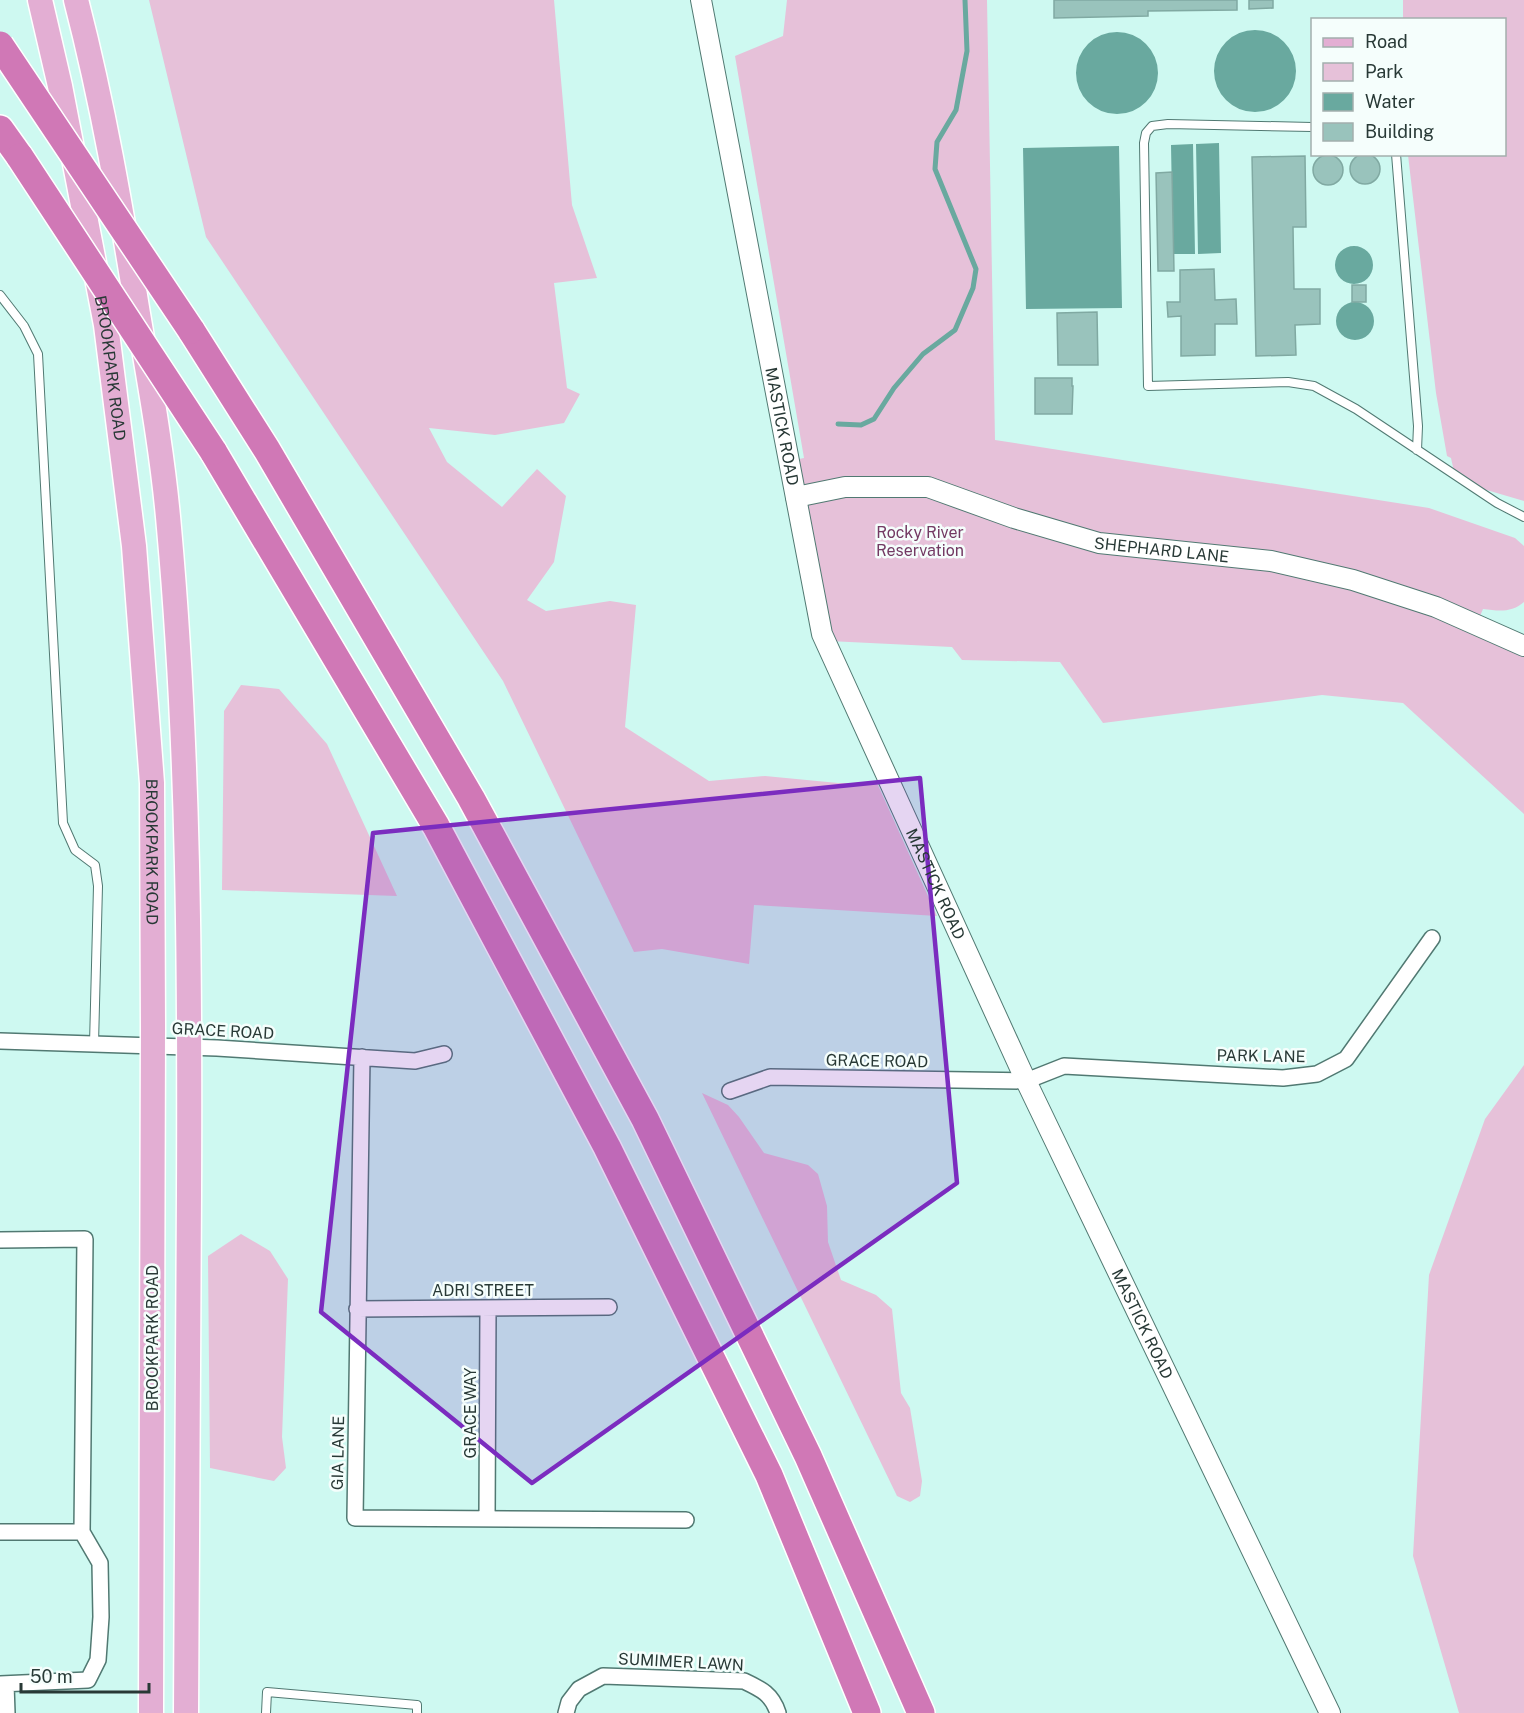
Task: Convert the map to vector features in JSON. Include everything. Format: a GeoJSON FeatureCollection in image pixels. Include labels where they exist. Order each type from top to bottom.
{"type":"FeatureCollection","features":[{"type":"Feature","properties":{"kind":"highway"},"geometry":{"type":"LineString","coordinates":[[0,45],[191,330],[267,450],[471,798],[645,1119],[808,1456],[921,1713]]}},
{"type":"Feature","properties":{"kind":"highway"},"geometry":{"type":"LineString","coordinates":[[0,129],[213,450],[436,826],[607,1147],[769,1475],[867,1713]]}},
{"type":"Feature","properties":{"kind":"main road","name":"BROOKPARK ROAD"},"geometry":{"type":"LineString","coordinates":[[40,0],[60,86],[106,325],[134,546],[152,783],[151,1713]]}},
{"type":"Feature","properties":{"kind":"main road"},"geometry":{"type":"LineString","coordinates":[[76,0],[94,68],[113,164],[157,426],[169,524],[180,662],[187,799],[190,1047],[186,1713]]}},
{"type":"Feature","properties":{"kind":"street","name":"MASTICK ROAD"},"geometry":{"type":"LineString","coordinates":[[701,0],[822,634],[1026,1081],[1330,1713]]}},
{"type":"Feature","properties":{"kind":"street","name":"SHEPHARD LANE"},"geometry":{"type":"LineString","coordinates":[[796,496],[845,487],[928,487],[1014,518],[1099,543],[1271,561],[1353,580],[1436,607],[1524,646]]}},
{"type":"Feature","properties":{"kind":"street","name":"PARK LANE"},"geometry":{"type":"LineString","coordinates":[[1026,1081],[1064,1066],[1283,1078],[1317,1074],[1346,1059],[1432,938]]}},
{"type":"Feature","properties":{"kind":"street","name":"GRACE ROAD"},"geometry":{"type":"LineString","coordinates":[[0,1041],[190,1047],[415,1061],[444,1054]]}},
{"type":"Feature","properties":{"kind":"street","name":"GIA LANE"},"geometry":{"type":"LineString","coordinates":[[362,1057],[355,1518],[686,1520]]}},
{"type":"Feature","properties":{"kind":"street","name":"GRACE ROAD"},"geometry":{"type":"LineString","coordinates":[[730,1091],[770,1077],[1026,1081]]}},
{"type":"Feature","properties":{"kind":"street"},"geometry":{"type":"LineString","coordinates":[[0,1240],[85,1239],[82,1532],[100,1563],[101,1617],[98,1660],[88,1680],[3,1684],[7,1713]]}},
{"type":"Feature","properties":{"kind":"street","name":"ADRI STREET"},"geometry":{"type":"LineString","coordinates":[[357,1309],[609,1307]]}},
{"type":"Feature","properties":{"kind":"street","name":"GRACE WAY"},"geometry":{"type":"LineString","coordinates":[[487,1519],[488,1308]]}},
{"type":"Feature","properties":{"kind":"street"},"geometry":{"type":"LineString","coordinates":[[0,1532],[82,1532]]}},
{"type":"Feature","properties":{"kind":"street","name":"SUMIMER LAWN"},"geometry":{"type":"LineString","coordinates":[[566,1713],[569,1702],[579,1689],[603,1676],[744,1681],[766,1691],[775,1703],[778,1713]]}},
{"type":"Feature","properties":{"kind":"lane"},"geometry":{"type":"LineString","coordinates":[[1311,127],[1168,124],[1152,126],[1146,133],[1144,143],[1148,386],[1288,382],[1314,386],[1356,409],[1497,503],[1524,516]]}},
{"type":"Feature","properties":{"kind":"lane"},"geometry":{"type":"LineString","coordinates":[[1396,156],[1418,450]]}},
{"type":"Feature","properties":{"kind":"lane"},"geometry":{"type":"LineString","coordinates":[[0,296],[24,326],[38,354],[63,823],[75,850],[95,865],[98,886],[94,1044]]}},
{"type":"Feature","properties":{"kind":"lane"},"geometry":{"type":"LineString","coordinates":[[266,1713],[267,1692],[417,1704],[417,1713]]}},
{"type":"Feature","properties":{"kind":"highlighted area"},"geometry":{"type":"Polygon","coordinates":[[[920,778],[957,1183],[532,1483],[321,1312],[373,833],[920,778]]]}},
{"type":"Feature","properties":{"kind":"green space"},"geometry":{"type":"Polygon","coordinates":[[[149,0],[554,0],[572,205],[597,278],[554,283],[567,388],[580,394],[564,423],[495,435],[429,428],[447,462],[502,507],[537,469],[566,496],[554,562],[527,600],[546,611],[610,601],[636,605],[625,727],[709,781],[765,776],[838,783],[877,783],[937,916],[754,905],[749,964],[662,949],[634,952],[503,681],[206,237],[149,0]]]}},
{"type":"Feature","properties":{"kind":"green space","name":"Rocky River Reservation"},"geometry":{"type":"Polygon","coordinates":[[[787,0],[987,0],[995,440],[1429,508],[1515,538],[1524,546],[1524,602],[1510,610],[1483,609],[1480,616],[1524,636],[1524,814],[1403,703],[1322,695],[1103,723],[1060,662],[962,660],[952,647],[829,641],[794,460],[804,458],[735,56],[783,36],[787,0]]]}},
{"type":"Feature","properties":{"kind":"green space"},"geometry":{"type":"Polygon","coordinates":[[[1403,0],[1524,0],[1524,501],[1456,481],[1451,458],[1447,456],[1436,393],[1408,156],[1506,156],[1506,18],[1403,18],[1403,0]]]}},
{"type":"Feature","properties":{"kind":"green space"},"geometry":{"type":"Polygon","coordinates":[[[241,685],[279,689],[327,744],[397,896],[222,890],[224,711],[241,685]]]}},
{"type":"Feature","properties":{"kind":"green space"},"geometry":{"type":"Polygon","coordinates":[[[1524,1065],[1524,1713],[1459,1713],[1413,1556],[1429,1275],[1485,1119],[1524,1065]]]}},
{"type":"Feature","properties":{"kind":"green space"},"geometry":{"type":"Polygon","coordinates":[[[702,1093],[728,1105],[764,1153],[808,1165],[818,1174],[827,1206],[828,1242],[841,1280],[876,1295],[892,1309],[901,1393],[910,1408],[922,1481],[920,1496],[910,1502],[897,1496],[702,1093]]]}},
{"type":"Feature","properties":{"kind":"green space"},"geometry":{"type":"Polygon","coordinates":[[[241,1234],[270,1251],[288,1279],[282,1437],[286,1468],[274,1481],[210,1468],[208,1256],[241,1234]]]}},
{"type":"Feature","properties":{"kind":"water"},"geometry":{"type":"Polygon","coordinates":[[[1255,30],[1271,33],[1284,42],[1293,55],[1296,71],[1293,87],[1284,100],[1271,109],[1255,112],[1239,109],[1226,100],[1217,87],[1214,71],[1217,55],[1226,42],[1239,33],[1255,30]]]}},
{"type":"Feature","properties":{"kind":"water"},"geometry":{"type":"Polygon","coordinates":[[[1117,32],[1133,35],[1146,44],[1155,57],[1158,73],[1155,89],[1146,102],[1133,111],[1117,114],[1101,111],[1088,102],[1079,89],[1076,73],[1079,57],[1088,44],[1101,35],[1117,32]]]}},
{"type":"Feature","properties":{"kind":"water"},"geometry":{"type":"Polygon","coordinates":[[[1219,143],[1221,253],[1198,254],[1196,144],[1219,143]]]}},
{"type":"Feature","properties":{"kind":"water"},"geometry":{"type":"Polygon","coordinates":[[[1193,144],[1195,254],[1173,254],[1171,145],[1193,144]]]}},
{"type":"Feature","properties":{"kind":"water"},"geometry":{"type":"Polygon","coordinates":[[[1119,146],[1122,308],[1026,309],[1023,148],[1119,146]]]}},
{"type":"Feature","properties":{"kind":"water"},"geometry":{"type":"Polygon","coordinates":[[[1354,246],[1367,252],[1373,265],[1367,278],[1354,284],[1341,278],[1335,265],[1341,252],[1354,246]]]}},
{"type":"Feature","properties":{"kind":"water"},"geometry":{"type":"Polygon","coordinates":[[[1355,302],[1368,308],[1374,321],[1368,334],[1355,340],[1342,334],[1336,321],[1342,308],[1355,302]]]}},
{"type":"Feature","properties":{"kind":"building"},"geometry":{"type":"Polygon","coordinates":[[[1054,0],[1237,0],[1237,10],[1148,11],[1148,16],[1054,18],[1054,0]]]}},
{"type":"Feature","properties":{"kind":"building"},"geometry":{"type":"Polygon","coordinates":[[[1249,0],[1273,0],[1273,8],[1249,9],[1249,0]]]}},
{"type":"Feature","properties":{"kind":"building"},"geometry":{"type":"Polygon","coordinates":[[[1305,156],[1306,227],[1293,227],[1294,289],[1320,289],[1320,324],[1295,325],[1296,355],[1256,356],[1252,157],[1305,156]]]}},
{"type":"Feature","properties":{"kind":"building"},"geometry":{"type":"Polygon","coordinates":[[[1322,156],[1334,156],[1342,164],[1342,176],[1334,184],[1322,184],[1314,176],[1314,164],[1322,156]]]}},
{"type":"Feature","properties":{"kind":"building"},"geometry":{"type":"Polygon","coordinates":[[[1357,156],[1373,156],[1379,163],[1379,175],[1371,183],[1359,183],[1351,175],[1351,163],[1357,156]]]}},
{"type":"Feature","properties":{"kind":"building"},"geometry":{"type":"Polygon","coordinates":[[[1172,172],[1174,271],[1158,271],[1156,173],[1172,172]]]}},
{"type":"Feature","properties":{"kind":"building"},"geometry":{"type":"Polygon","coordinates":[[[1214,269],[1215,300],[1236,299],[1237,324],[1215,324],[1215,355],[1181,356],[1181,316],[1168,317],[1167,302],[1180,302],[1180,270],[1214,269]]]}},
{"type":"Feature","properties":{"kind":"building"},"geometry":{"type":"Polygon","coordinates":[[[1352,285],[1366,285],[1366,302],[1352,302],[1352,285]]]}},
{"type":"Feature","properties":{"kind":"building"},"geometry":{"type":"Polygon","coordinates":[[[1097,312],[1098,365],[1058,365],[1057,313],[1097,312]]]}},
{"type":"Feature","properties":{"kind":"building"},"geometry":{"type":"Polygon","coordinates":[[[1035,378],[1072,378],[1072,414],[1035,414],[1035,378]]]}},
{"type":"Feature","properties":{"kind":"waterway"},"geometry":{"type":"LineString","coordinates":[[838,424],[861,425],[874,419],[894,388],[923,354],[955,330],[973,288],[976,269],[935,169],[937,142],[956,110],[967,51],[965,0]]}}]}
